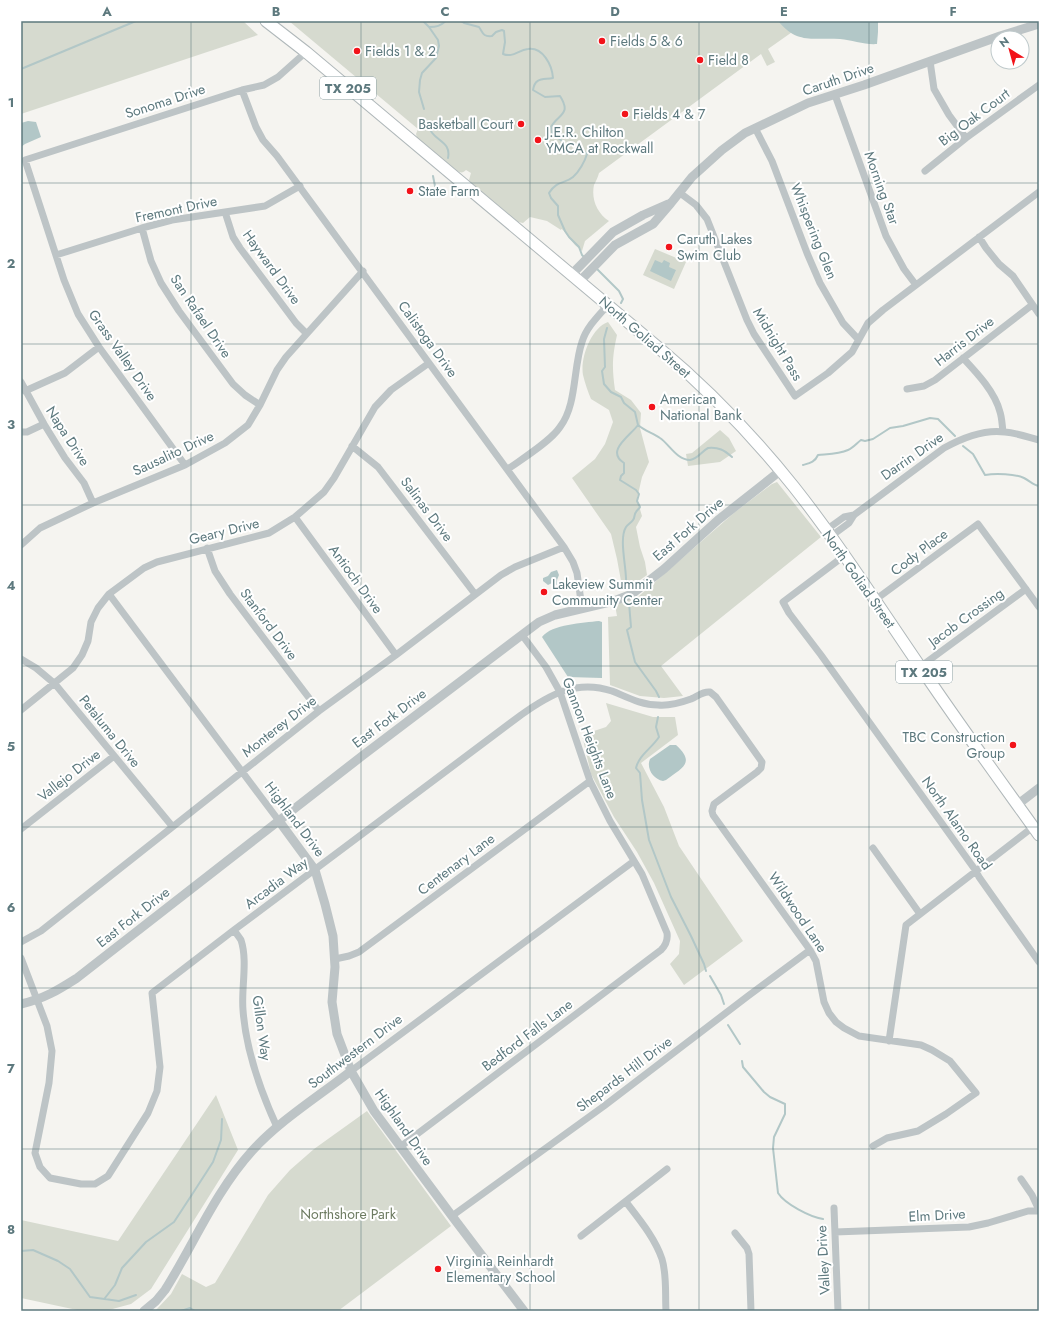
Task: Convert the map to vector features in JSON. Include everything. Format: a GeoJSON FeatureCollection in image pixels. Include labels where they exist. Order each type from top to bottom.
{"type":"FeatureCollection","features":[{"type":"Feature","properties":{"kind":"main road","name":"North Goliad Street"},"geometry":{"type":"LineString","coordinates":[[266,21],[306,52],[608,306],[671,357],[728,412],[805,501],[1036,831]]}},
{"type":"Feature","properties":{"kind":"street","name":"Caruth Drive"},"geometry":{"type":"LineString","coordinates":[[576,278],[589,272],[615,246],[652,224],[680,193],[692,177],[722,150],[754,128],[808,103],[1000,36],[1039,24]]}},
{"type":"Feature","properties":{"kind":"street","name":"Sonoma Drive"},"geometry":{"type":"LineString","coordinates":[[25,160],[242,90],[264,85],[278,77],[306,52]]}},
{"type":"Feature","properties":{"kind":"street"},"geometry":{"type":"LineString","coordinates":[[930,61],[934,89],[949,115],[966,138]]}},
{"type":"Feature","properties":{"kind":"street","name":"Big Oak Court"},"geometry":{"type":"LineString","coordinates":[[925,171],[966,138],[1039,84]]}},
{"type":"Feature","properties":{"kind":"street","name":"Calistoga Drive"},"geometry":{"type":"LineString","coordinates":[[242,90],[256,127],[263,140],[300,186],[363,271],[564,547],[573,562],[577,573],[582,608]]}},
{"type":"Feature","properties":{"kind":"street","name":"Morning Star"},"geometry":{"type":"LineString","coordinates":[[834,95],[886,236],[904,269],[916,285]]}},
{"type":"Feature","properties":{"kind":"street","name":"Whispering Glen"},"geometry":{"type":"LineString","coordinates":[[754,128],[772,161],[807,253],[820,282],[843,323],[858,338]]}},
{"type":"Feature","properties":{"kind":"street","name":"Grass Valley Drive"},"geometry":{"type":"LineString","coordinates":[[25,160],[56,255],[78,314],[99,347],[185,464]]}},
{"type":"Feature","properties":{"kind":"street","name":"Fremont Drive"},"geometry":{"type":"LineString","coordinates":[[56,255],[172,220],[265,206],[300,186]]}},
{"type":"Feature","properties":{"kind":"street","name":"Midnight Pass"},"geometry":{"type":"LineString","coordinates":[[680,193],[696,205],[707,219],[747,320],[754,334],[795,396],[828,373],[852,352],[858,338],[868,323],[883,310],[1039,192]]}},
{"type":"Feature","properties":{"kind":"street","name":"Caruth Drive"},"geometry":{"type":"LineString","coordinates":[[576,278],[582,264],[613,232],[643,215],[671,203]]}},
{"type":"Feature","properties":{"kind":"street","name":"Hayward Drive"},"geometry":{"type":"LineString","coordinates":[[225,212],[233,237],[240,248],[296,323],[306,333]]}},
{"type":"Feature","properties":{"kind":"street","name":"San Rafael Drive"},"geometry":{"type":"LineString","coordinates":[[142,228],[151,260],[161,283],[179,311],[232,384],[260,405]]}},
{"type":"Feature","properties":{"kind":"street"},"geometry":{"type":"LineString","coordinates":[[979,238],[999,264],[1013,276],[1039,314]]}},
{"type":"Feature","properties":{"kind":"street","name":"Sausalito Drive"},"geometry":{"type":"LineString","coordinates":[[21,545],[40,528],[93,503],[185,464],[225,443],[248,425],[282,362],[306,333],[363,271]]}},
{"type":"Feature","properties":{"kind":"street","name":"Harris Drive"},"geometry":{"type":"LineString","coordinates":[[907,389],[924,386],[935,380],[1032,304]]}},
{"type":"Feature","properties":{"kind":"street"},"geometry":{"type":"LineString","coordinates":[[508,469],[544,443],[560,428],[567,414],[582,342],[590,327],[608,306]]}},
{"type":"Feature","properties":{"kind":"street"},"geometry":{"type":"LineString","coordinates":[[25,391],[65,373],[99,347]]}},
{"type":"Feature","properties":{"kind":"street"},"geometry":{"type":"LineString","coordinates":[[963,358],[978,374],[992,395],[1001,414],[1003,431]]}},
{"type":"Feature","properties":{"kind":"street","name":"Geary Drive"},"geometry":{"type":"LineString","coordinates":[[21,710],[73,668],[82,655],[88,641],[91,622],[98,608],[109,594],[144,568],[157,562],[269,533],[295,517],[326,488],[334,478],[375,407],[391,390],[430,363]]}},
{"type":"Feature","properties":{"kind":"street","name":"Napa Drive"},"geometry":{"type":"LineString","coordinates":[[21,382],[65,458],[84,483],[93,503]]}},
{"type":"Feature","properties":{"kind":"street"},"geometry":{"type":"LineString","coordinates":[[21,432],[27,432],[44,424]]}},
{"type":"Feature","properties":{"kind":"street","name":"Darrin Drive"},"geometry":{"type":"LineString","coordinates":[[828,533],[849,523],[854,514],[950,445],[975,435],[1003,431],[1039,440]]}},
{"type":"Feature","properties":{"kind":"street","name":"Salinas Drive"},"geometry":{"type":"LineString","coordinates":[[352,446],[378,467],[476,594]]}},
{"type":"Feature","properties":{"kind":"street","name":"East Fork Drive"},"geometry":{"type":"LineString","coordinates":[[21,1004],[37,1000],[55,992],[77,978],[539,622],[555,615],[614,602],[632,594],[664,569],[718,520],[780,471]]}},
{"type":"Feature","properties":{"kind":"street","name":"Antioch Drive"},"geometry":{"type":"LineString","coordinates":[[295,517],[396,655]]}},
{"type":"Feature","properties":{"kind":"street","name":"Cody Place"},"geometry":{"type":"LineString","coordinates":[[875,600],[978,524],[1026,589]]}},
{"type":"Feature","properties":{"kind":"street","name":"Monterey Drive"},"geometry":{"type":"LineString","coordinates":[[21,942],[41,931],[319,711],[396,655],[501,575],[515,567],[564,547]]}},
{"type":"Feature","properties":{"kind":"street","name":"Stanford Drive"},"geometry":{"type":"LineString","coordinates":[[207,548],[215,571],[230,594],[319,711]]}},
{"type":"Feature","properties":{"kind":"street","name":"North Alamo Road"},"geometry":{"type":"LineString","coordinates":[[844,556],[783,602],[789,613],[821,655],[976,871],[979,878],[1039,962]]}},
{"type":"Feature","properties":{"kind":"street"},"geometry":{"type":"LineString","coordinates":[[1026,589],[1039,607]]}},
{"type":"Feature","properties":{"kind":"street","name":"Jacob Crossing"},"geometry":{"type":"LineString","coordinates":[[920,666],[1026,589]]}},
{"type":"Feature","properties":{"kind":"street","name":"Highland Drive"},"geometry":{"type":"LineString","coordinates":[[109,594],[316,870],[333,936],[335,959],[332,1002],[337,1034],[351,1071],[374,1111],[524,1311]]}},
{"type":"Feature","properties":{"kind":"street","name":"Gannon Heights Lane"},"geometry":{"type":"LineString","coordinates":[[522,635],[546,667],[560,692],[590,781],[610,821],[645,881],[667,932],[667,941]]}},
{"type":"Feature","properties":{"kind":"street","name":"Petaluma Drive"},"geometry":{"type":"LineString","coordinates":[[21,659],[36,668],[55,684],[172,826]]}},
{"type":"Feature","properties":{"kind":"street","name":"Arcadia Way"},"geometry":{"type":"LineString","coordinates":[[37,1000],[47,1026],[52,1051],[50,1083],[35,1153],[40,1168],[50,1178],[81,1184],[95,1184],[108,1176],[148,1114],[157,1091],[160,1067],[152,993],[234,930],[551,695],[577,688],[599,688],[633,700],[658,705],[671,705],[707,691],[710,692],[716,697],[760,759],[762,765],[757,772],[717,802],[713,808]]}},
{"type":"Feature","properties":{"kind":"street","name":"Vallejo Drive"},"geometry":{"type":"LineString","coordinates":[[21,829],[114,756]]}},
{"type":"Feature","properties":{"kind":"street","name":"Centenary Lane"},"geometry":{"type":"LineString","coordinates":[[335,959],[359,952],[590,781]]}},
{"type":"Feature","properties":{"kind":"street"},"geometry":{"type":"LineString","coordinates":[[1017,804],[1039,788]]}},
{"type":"Feature","properties":{"kind":"street","name":"Wildwood Lane"},"geometry":{"type":"LineString","coordinates":[[713,808],[713,814],[810,950],[816,961],[824,1002],[829,1013],[836,1022],[859,1036],[921,1045],[932,1050],[950,1061],[976,1093],[918,1131],[887,1138],[873,1146]]}},
{"type":"Feature","properties":{"kind":"street"},"geometry":{"type":"LineString","coordinates":[[889,1040],[906,925],[976,871],[1036,831]]}},
{"type":"Feature","properties":{"kind":"street"},"geometry":{"type":"LineString","coordinates":[[873,848],[920,914]]}},
{"type":"Feature","properties":{"kind":"street","name":"Southwestern Drive"},"geometry":{"type":"LineString","coordinates":[[144,1311],[156,1301],[165,1290],[229,1180],[252,1151],[277,1127],[634,861]]}},
{"type":"Feature","properties":{"kind":"street","name":"Gillon Way"},"geometry":{"type":"LineString","coordinates":[[234,930],[241,940],[244,956],[243,1011],[251,1058],[264,1098],[277,1127]]}},
{"type":"Feature","properties":{"kind":"street","name":"Bedford Falls Lane"},"geometry":{"type":"LineString","coordinates":[[400,1147],[661,950],[667,941]]}},
{"type":"Feature","properties":{"kind":"street","name":"Shepards Hill Drive"},"geometry":{"type":"LineString","coordinates":[[452,1216],[604,1106],[810,950]]}},
{"type":"Feature","properties":{"kind":"street"},"geometry":{"type":"LineString","coordinates":[[21,958],[37,1000]]}},
{"type":"Feature","properties":{"kind":"street"},"geometry":{"type":"LineString","coordinates":[[581,1236],[667,1169]]}},
{"type":"Feature","properties":{"kind":"street","name":"Elm Drive"},"geometry":{"type":"LineString","coordinates":[[835,1232],[969,1227],[996,1221],[1028,1211],[1039,1211],[1032,1195],[1020,1179]]}},
{"type":"Feature","properties":{"kind":"street"},"geometry":{"type":"LineString","coordinates":[[626,1202],[652,1238],[662,1260],[666,1311]]}},
{"type":"Feature","properties":{"kind":"street","name":"Valley Drive"},"geometry":{"type":"LineString","coordinates":[[834,1208],[838,1311]]}},
{"type":"Feature","properties":{"kind":"street"},"geometry":{"type":"LineString","coordinates":[[735,1233],[747,1248],[749,1254],[751,1311]]}},
{"type":"Feature","properties":{"kind":"green space"},"geometry":{"type":"Polygon","coordinates":[[[21,21],[243,21],[258,35],[21,114],[21,21]]]}},
{"type":"Feature","properties":{"kind":"green space","name":"J.E.R. Chilton YMCA at Rockwall"},"geometry":{"type":"Polygon","coordinates":[[[289,21],[794,21],[795,30],[768,49],[775,62],[767,66],[761,54],[599,173],[593,190],[594,200],[598,210],[609,221],[585,241],[582,251],[563,230],[547,221],[530,217],[523,223],[518,222],[471,183],[469,180],[471,173],[466,170],[464,172],[457,171],[417,138],[416,134],[418,129],[289,21]]]}},
{"type":"Feature","properties":{"kind":"green space"},"geometry":{"type":"Polygon","coordinates":[[[655,249],[686,262],[674,289],[643,275],[655,249]]]}},
{"type":"Feature","properties":{"kind":"green space"},"geometry":{"type":"Polygon","coordinates":[[[608,322],[617,335],[613,362],[615,390],[631,400],[641,413],[640,428],[649,462],[642,477],[637,499],[642,516],[636,527],[647,575],[633,585],[621,581],[611,534],[572,478],[595,459],[605,444],[613,422],[609,410],[591,399],[583,375],[583,360],[588,344],[596,330],[608,322]]]}},
{"type":"Feature","properties":{"kind":"green space"},"geometry":{"type":"Polygon","coordinates":[[[720,430],[729,438],[736,451],[720,462],[688,466],[686,454],[692,453],[720,430]]]}},
{"type":"Feature","properties":{"kind":"green space"},"geometry":{"type":"Polygon","coordinates":[[[777,482],[821,537],[661,666],[683,696],[664,698],[640,696],[610,685],[608,617],[617,616],[615,605],[639,596],[735,512],[772,484],[777,482]]]}},
{"type":"Feature","properties":{"kind":"green space"},"geometry":{"type":"Polygon","coordinates":[[[606,703],[653,717],[675,717],[678,735],[641,763],[664,807],[679,846],[743,941],[684,985],[670,964],[679,954],[680,941],[654,883],[637,852],[614,817],[591,774],[582,735],[606,727],[611,721],[606,703]]]}},
{"type":"Feature","properties":{"kind":"green space"},"geometry":{"type":"Polygon","coordinates":[[[216,1095],[238,1150],[151,1289],[131,1304],[105,1311],[77,1310],[21,1298],[21,1220],[118,1241],[216,1095]]]}},
{"type":"Feature","properties":{"kind":"green space","name":"Northshore Park"},"geometry":{"type":"Polygon","coordinates":[[[367,1111],[451,1226],[338,1311],[155,1311],[171,1294],[182,1274],[206,1287],[215,1283],[268,1195],[290,1170],[314,1149],[367,1111]]]}},
{"type":"Feature","properties":{"kind":"shaded area"},"geometry":{"type":"Polygon","coordinates":[[[778,21],[878,21],[877,44],[868,44],[840,39],[814,39],[799,37],[785,29],[778,21]]]}},
{"type":"Feature","properties":{"kind":"shaded area"},"geometry":{"type":"Polygon","coordinates":[[[28,121],[36,122],[41,137],[21,147],[21,123],[28,121]]]}},
{"type":"Feature","properties":{"kind":"shaded area"},"geometry":{"type":"Polygon","coordinates":[[[655,260],[662,263],[664,260],[670,263],[669,267],[676,270],[671,281],[650,271],[655,260]]]}},
{"type":"Feature","properties":{"kind":"shaded area"},"geometry":{"type":"Polygon","coordinates":[[[557,570],[559,575],[557,585],[552,583],[548,585],[543,581],[543,578],[548,576],[551,572],[557,570]]]}},
{"type":"Feature","properties":{"kind":"shaded area"},"geometry":{"type":"Polygon","coordinates":[[[599,621],[602,622],[602,678],[568,677],[542,637],[553,629],[560,627],[599,621]]]}},
{"type":"Feature","properties":{"kind":"shaded area"},"geometry":{"type":"Polygon","coordinates":[[[670,745],[676,745],[682,751],[686,761],[681,768],[666,780],[659,780],[651,773],[649,762],[650,759],[670,745]]]}},
{"type":"Feature","properties":{"kind":"waterway"},"geometry":{"type":"LineString","coordinates":[[21,69],[136,21]]}},
{"type":"Feature","properties":{"kind":"waterway"},"geometry":{"type":"LineString","coordinates":[[423,21],[429,27],[438,26],[446,21]]}},
{"type":"Feature","properties":{"kind":"waterway"},"geometry":{"type":"LineString","coordinates":[[461,21],[479,27],[487,36],[492,36],[496,32],[502,30],[504,31],[505,42],[503,54],[510,55],[524,50],[533,49],[538,51],[546,58],[551,68],[553,78],[538,81],[533,90],[545,97],[560,96],[565,107],[564,111],[551,127],[552,133],[562,141]]}},
{"type":"Feature","properties":{"kind":"waterway"},"geometry":{"type":"LineString","coordinates":[[424,109],[419,92],[420,80],[422,73],[436,58],[439,46],[438,40],[429,27]]}},
{"type":"Feature","properties":{"kind":"waterway"},"geometry":{"type":"LineString","coordinates":[[428,122],[430,129],[436,137],[447,147],[448,158]]}},
{"type":"Feature","properties":{"kind":"waterway"},"geometry":{"type":"LineString","coordinates":[[568,143],[578,146],[587,154],[586,157],[582,166],[575,175],[555,186],[549,193],[551,198],[558,206],[558,215],[565,231],[579,247],[585,258]]}},
{"type":"Feature","properties":{"kind":"waterway"},"geometry":{"type":"LineString","coordinates":[[433,176],[435,186]]}},
{"type":"Feature","properties":{"kind":"waterway"},"geometry":{"type":"LineString","coordinates":[[596,268],[619,291],[623,299],[621,303]]}},
{"type":"Feature","properties":{"kind":"waterway"},"geometry":{"type":"LineString","coordinates":[[607,328],[604,339],[605,367],[602,371],[604,384],[611,392],[621,397],[624,403],[635,412],[638,425],[621,444],[617,454],[624,463],[624,473],[620,480],[636,490],[639,494],[637,501],[640,507],[635,513],[634,519],[626,527],[624,533],[623,548],[626,588]]}},
{"type":"Feature","properties":{"kind":"waterway"},"geometry":{"type":"LineString","coordinates":[[803,465],[814,461],[818,455],[848,450],[861,440],[865,441],[873,439],[890,428],[903,426],[930,418],[938,419],[955,436]]}},
{"type":"Feature","properties":{"kind":"waterway"},"geometry":{"type":"LineString","coordinates":[[638,425],[660,438],[677,455],[685,459],[690,460],[695,458],[708,448],[721,450],[732,457]]}},
{"type":"Feature","properties":{"kind":"waterway"},"geometry":{"type":"LineString","coordinates":[[963,446],[973,454],[985,475],[1000,474],[1016,476],[1024,478],[1039,486]]}},
{"type":"Feature","properties":{"kind":"waterway"},"geometry":{"type":"LineString","coordinates":[[629,603],[631,627],[627,630],[635,662],[659,697]]}},
{"type":"Feature","properties":{"kind":"waterway"},"geometry":{"type":"LineString","coordinates":[[658,717],[656,727],[659,737],[642,756],[636,768],[640,773],[642,800],[649,840],[671,897],[691,936],[706,971]]}},
{"type":"Feature","properties":{"kind":"waterway"},"geometry":{"type":"LineString","coordinates":[[710,976],[721,995],[724,1004]]}},
{"type":"Feature","properties":{"kind":"waterway"},"geometry":{"type":"LineString","coordinates":[[728,1025],[740,1044]]}},
{"type":"Feature","properties":{"kind":"waterway"},"geometry":{"type":"LineString","coordinates":[[742,1061],[743,1067],[764,1092],[770,1097],[785,1104],[785,1114],[774,1137],[773,1148],[778,1193],[781,1197],[798,1209],[811,1216],[823,1219]]}},
{"type":"Feature","properties":{"kind":"waterway"},"geometry":{"type":"LineString","coordinates":[[105,1298],[115,1285],[122,1268],[146,1242],[174,1222],[193,1193],[213,1162],[221,1140],[222,1119]]}},
{"type":"Feature","properties":{"kind":"waterway"},"geometry":{"type":"LineString","coordinates":[[21,1251],[33,1250],[58,1261],[70,1269],[90,1297],[119,1301],[136,1295]]}},
{"type":"Feature","properties":{"kind":"waterway"},"geometry":{"type":"LineString","coordinates":[[181,1311],[190,1308],[195,1311]]}},
{"type":"Feature","properties":{"kind":"place","name":"Fields 5 & 6"},"geometry":{"type":"Point","coordinates":[602,41]}},
{"type":"Feature","properties":{"kind":"place","name":"Fields 1 & 2"},"geometry":{"type":"Point","coordinates":[357,51]}},
{"type":"Feature","properties":{"kind":"place","name":"Field 8"},"geometry":{"type":"Point","coordinates":[700,60]}},
{"type":"Feature","properties":{"kind":"place","name":"Fields 4 & 7"},"geometry":{"type":"Point","coordinates":[625,114]}},
{"type":"Feature","properties":{"kind":"place","name":"Basketball Court"},"geometry":{"type":"Point","coordinates":[521,124]}},
{"type":"Feature","properties":{"kind":"place","name":"J.E.R. Chilton YMCA at Rockwall"},"geometry":{"type":"Point","coordinates":[538,140]}},
{"type":"Feature","properties":{"kind":"place","name":"State Farm"},"geometry":{"type":"Point","coordinates":[410,191]}},
{"type":"Feature","properties":{"kind":"place","name":"Caruth Lakes Swim Club"},"geometry":{"type":"Point","coordinates":[669,247]}},
{"type":"Feature","properties":{"kind":"place","name":"American National Bank"},"geometry":{"type":"Point","coordinates":[652,407]}},
{"type":"Feature","properties":{"kind":"place","name":"Lakeview Summit Community Center"},"geometry":{"type":"Point","coordinates":[544,592]}},
{"type":"Feature","properties":{"kind":"place","name":"TBC Construction Group"},"geometry":{"type":"Point","coordinates":[1013,745]}},
{"type":"Feature","properties":{"kind":"place","name":"Virginia Reinhardt Elementary School"},"geometry":{"type":"Point","coordinates":[438,1269]}}]}
